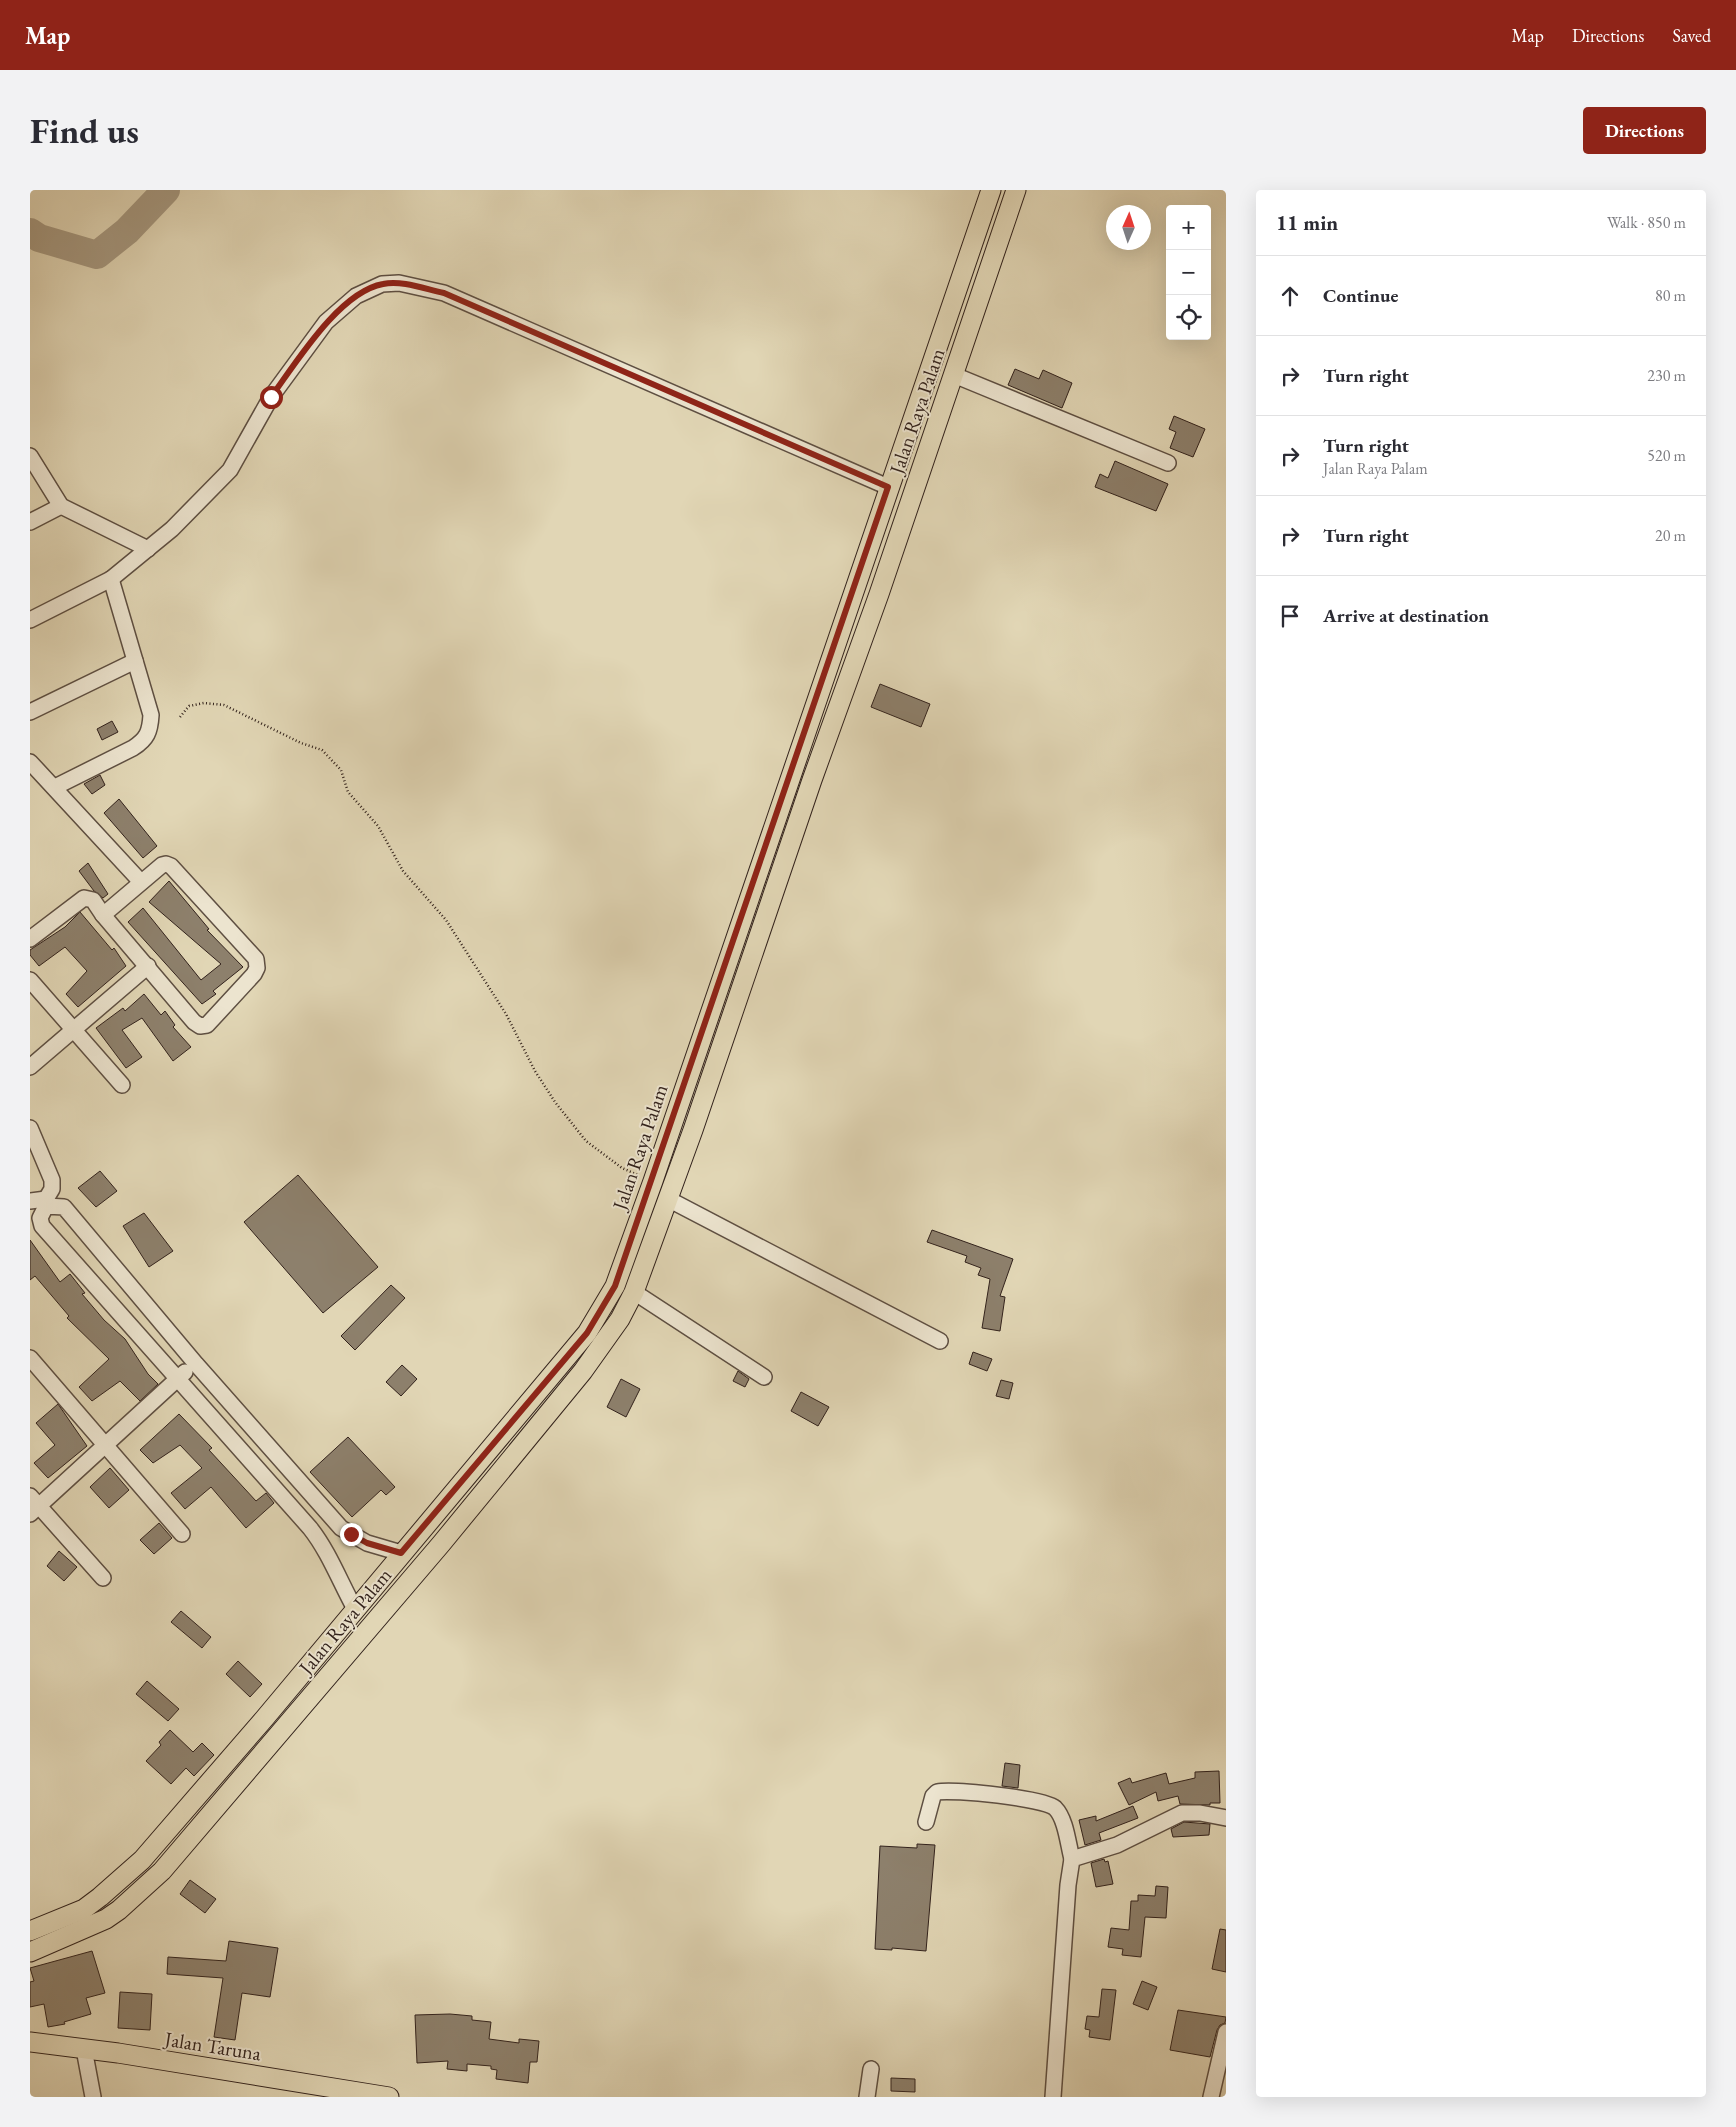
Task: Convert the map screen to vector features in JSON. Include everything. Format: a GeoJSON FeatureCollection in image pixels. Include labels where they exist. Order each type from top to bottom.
{"type":"FeatureCollection","features":[{"type":"Feature","properties":{"kind":"main road","name":"Jalan Raya Palam"},"geometry":{"type":"LineString","coordinates":[[30,1931],[84,1908],[100,1897],[142,1860],[264,1719],[587,1333],[615,1286],[653,1181],[888,487],[991,190]]}},
{"type":"Feature","properties":{"kind":"main road","name":"Jalan Raya Palam"},"geometry":{"type":"LineString","coordinates":[[30,1952],[106,1919],[134,1898],[162,1871],[441,1544],[583,1371],[620,1319],[634,1292],[668,1199],[954,375],[1016,190]]}},
{"type":"Feature","properties":{"kind":"main road"},"geometry":{"type":"LineString","coordinates":[[638,1221],[656,1228]]}},
{"type":"Feature","properties":{"kind":"main road"},"geometry":{"type":"LineString","coordinates":[[264,1719],[280,1732]]}},
{"type":"Feature","properties":{"kind":"main road","name":"Jalan Taruna"},"geometry":{"type":"LineString","coordinates":[[30,2042],[389,2097]]}},
{"type":"Feature","properties":{"kind":"street"},"geometry":{"type":"LineString","coordinates":[[30,620],[111,580],[172,529],[230,470],[271,397],[326,322],[356,296],[382,284],[399,283],[444,293],[888,487]]}},
{"type":"Feature","properties":{"kind":"street"},"geometry":{"type":"LineString","coordinates":[[954,375],[1168,463]]}},
{"type":"Feature","properties":{"kind":"street"},"geometry":{"type":"LineString","coordinates":[[30,456],[61,506],[148,549]]}},
{"type":"Feature","properties":{"kind":"street"},"geometry":{"type":"LineString","coordinates":[[30,522],[61,506]]}},
{"type":"Feature","properties":{"kind":"street"},"geometry":{"type":"LineString","coordinates":[[54,787],[145,741],[150,730],[151,715],[111,580]]}},
{"type":"Feature","properties":{"kind":"street"},"geometry":{"type":"LineString","coordinates":[[30,712],[134,661]]}},
{"type":"Feature","properties":{"kind":"street"},"geometry":{"type":"LineString","coordinates":[[30,762],[141,882]]}},
{"type":"Feature","properties":{"kind":"street"},"geometry":{"type":"LineString","coordinates":[[30,939],[84,898],[93,900],[103,915],[194,1022],[200,1026],[207,1024],[254,974],[258,963],[171,866],[162,865],[103,915]]}},
{"type":"Feature","properties":{"kind":"street"},"geometry":{"type":"LineString","coordinates":[[30,1066],[148,966]]}},
{"type":"Feature","properties":{"kind":"street"},"geometry":{"type":"LineString","coordinates":[[30,980],[122,1085]]}},
{"type":"Feature","properties":{"kind":"street"},"geometry":{"type":"LineString","coordinates":[[30,1128],[52,1180],[50,1195],[40,1218],[42,1226],[178,1377],[324,1546],[337,1577],[355,1609]]}},
{"type":"Feature","properties":{"kind":"street"},"geometry":{"type":"LineString","coordinates":[[668,1199],[940,1341]]}},
{"type":"Feature","properties":{"kind":"street"},"geometry":{"type":"LineString","coordinates":[[30,1201],[46,1202],[64,1207],[196,1364],[341,1528],[367,1543],[401,1553]]}},
{"type":"Feature","properties":{"kind":"street"},"geometry":{"type":"LineString","coordinates":[[634,1292],[764,1376]]}},
{"type":"Feature","properties":{"kind":"street"},"geometry":{"type":"LineString","coordinates":[[30,1358],[182,1534]]}},
{"type":"Feature","properties":{"kind":"street"},"geometry":{"type":"LineString","coordinates":[[103,1578],[33,1505],[105,1446],[178,1377],[196,1364]]}},
{"type":"Feature","properties":{"kind":"street"},"geometry":{"type":"LineString","coordinates":[[324,1546],[341,1528]]}},
{"type":"Feature","properties":{"kind":"street"},"geometry":{"type":"LineString","coordinates":[[926,1822],[933,1796],[936,1792],[1030,1799],[1049,1804],[1056,1810],[1065,1829],[1072,1859],[1068,1885],[1053,2097]]}},
{"type":"Feature","properties":{"kind":"street"},"geometry":{"type":"LineString","coordinates":[[1072,1859],[1117,1846],[1182,1813],[1200,1813],[1226,1818]]}},
{"type":"Feature","properties":{"kind":"street"},"geometry":{"type":"LineString","coordinates":[[1211,2097],[1226,2032]]}},
{"type":"Feature","properties":{"kind":"street"},"geometry":{"type":"LineString","coordinates":[[84,2049],[93,2097]]}},
{"type":"Feature","properties":{"kind":"street"},"geometry":{"type":"LineString","coordinates":[[867,2097],[871,2069]]}},
{"type":"Feature","properties":{"kind":"path"},"geometry":{"type":"LineString","coordinates":[[180,717],[189,706],[204,703],[224,705],[301,743],[322,750],[341,770],[348,792],[378,826],[403,871],[446,920],[506,1014],[535,1071],[555,1102],[586,1141],[622,1168],[653,1181]]}},
{"type":"Feature","properties":{"kind":"building"},"geometry":{"type":"Polygon","coordinates":[[[1015,369],[1039,379],[1043,370],[1072,383],[1062,408],[1008,385],[1015,369]]]}},
{"type":"Feature","properties":{"kind":"building"},"geometry":{"type":"Polygon","coordinates":[[[1174,416],[1205,429],[1193,457],[1170,448],[1176,432],[1169,429],[1174,416]]]}},
{"type":"Feature","properties":{"kind":"building"},"geometry":{"type":"Polygon","coordinates":[[[1115,461],[1168,484],[1156,511],[1095,487],[1100,474],[1108,478],[1115,461]]]}},
{"type":"Feature","properties":{"kind":"building"},"geometry":{"type":"Polygon","coordinates":[[[880,684],[930,704],[921,727],[871,707],[880,684]]]}},
{"type":"Feature","properties":{"kind":"building"},"geometry":{"type":"Polygon","coordinates":[[[112,721],[118,732],[102,740],[97,729],[112,721]]]}},
{"type":"Feature","properties":{"kind":"building"},"geometry":{"type":"Polygon","coordinates":[[[100,775],[105,785],[92,794],[84,784],[100,775]]]}},
{"type":"Feature","properties":{"kind":"building"},"geometry":{"type":"Polygon","coordinates":[[[119,799],[157,846],[143,858],[104,813],[119,799]]]}},
{"type":"Feature","properties":{"kind":"building"},"geometry":{"type":"Polygon","coordinates":[[[88,863],[108,894],[103,898],[94,891],[79,871],[88,863]]]}},
{"type":"Feature","properties":{"kind":"building"},"geometry":{"type":"Polygon","coordinates":[[[169,881],[209,929],[207,930],[243,967],[213,991],[216,994],[202,1004],[128,922],[143,908],[201,980],[221,964],[149,902],[169,881]]]}},
{"type":"Feature","properties":{"kind":"building"},"geometry":{"type":"Polygon","coordinates":[[[80,912],[112,950],[114,948],[126,966],[78,1007],[66,994],[87,971],[65,947],[39,966],[30,955],[30,950],[65,927],[80,912]]]}},
{"type":"Feature","properties":{"kind":"building"},"geometry":{"type":"Polygon","coordinates":[[[144,994],[161,1015],[165,1011],[175,1025],[173,1027],[191,1047],[173,1061],[142,1018],[122,1030],[142,1057],[126,1068],[96,1028],[123,1008],[125,1011],[144,994]]]}},
{"type":"Feature","properties":{"kind":"building"},"geometry":{"type":"Polygon","coordinates":[[[100,1171],[117,1191],[96,1207],[78,1188],[100,1171]]]}},
{"type":"Feature","properties":{"kind":"building"},"geometry":{"type":"Polygon","coordinates":[[[298,1175],[378,1267],[323,1313],[244,1222],[298,1175]]]}},
{"type":"Feature","properties":{"kind":"building"},"geometry":{"type":"Polygon","coordinates":[[[144,1213],[173,1251],[149,1267],[123,1226],[144,1213]]]}},
{"type":"Feature","properties":{"kind":"building"},"geometry":{"type":"Polygon","coordinates":[[[932,1230],[1013,1259],[1000,1296],[1005,1297],[1000,1331],[982,1328],[990,1279],[978,1275],[981,1268],[965,1262],[967,1256],[927,1242],[932,1230]]]}},
{"type":"Feature","properties":{"kind":"building"},"geometry":{"type":"Polygon","coordinates":[[[30,1240],[60,1282],[70,1274],[85,1293],[82,1294],[104,1320],[125,1339],[148,1374],[158,1384],[140,1401],[120,1381],[92,1401],[79,1387],[109,1359],[67,1318],[69,1316],[35,1276],[30,1280],[30,1240]]]}},
{"type":"Feature","properties":{"kind":"building"},"geometry":{"type":"Polygon","coordinates":[[[391,1285],[405,1298],[355,1350],[341,1336],[391,1285]]]}},
{"type":"Feature","properties":{"kind":"building"},"geometry":{"type":"Polygon","coordinates":[[[973,1352],[992,1359],[987,1371],[969,1364],[973,1352]]]}},
{"type":"Feature","properties":{"kind":"building"},"geometry":{"type":"Polygon","coordinates":[[[402,1365],[417,1379],[401,1396],[386,1382],[402,1365]]]}},
{"type":"Feature","properties":{"kind":"building"},"geometry":{"type":"Polygon","coordinates":[[[738,1371],[749,1379],[745,1387],[733,1381],[738,1371]]]}},
{"type":"Feature","properties":{"kind":"building"},"geometry":{"type":"Polygon","coordinates":[[[621,1379],[640,1389],[626,1417],[607,1407],[621,1379]]]}},
{"type":"Feature","properties":{"kind":"building"},"geometry":{"type":"Polygon","coordinates":[[[1001,1380],[1013,1383],[1009,1399],[996,1396],[1001,1380]]]}},
{"type":"Feature","properties":{"kind":"building"},"geometry":{"type":"Polygon","coordinates":[[[801,1392],[829,1407],[818,1426],[791,1411],[801,1392]]]}},
{"type":"Feature","properties":{"kind":"building"},"geometry":{"type":"Polygon","coordinates":[[[58,1404],[87,1446],[48,1478],[34,1463],[55,1445],[36,1423],[58,1404]]]}},
{"type":"Feature","properties":{"kind":"building"},"geometry":{"type":"Polygon","coordinates":[[[179,1414],[212,1448],[209,1450],[256,1501],[266,1493],[274,1503],[246,1528],[211,1487],[185,1509],[171,1493],[202,1468],[180,1445],[153,1463],[140,1450],[179,1414]]]}},
{"type":"Feature","properties":{"kind":"building"},"geometry":{"type":"Polygon","coordinates":[[[348,1437],[395,1487],[386,1495],[381,1490],[352,1517],[310,1472],[348,1437]]]}},
{"type":"Feature","properties":{"kind":"building"},"geometry":{"type":"Polygon","coordinates":[[[110,1468],[129,1490],[109,1508],[90,1487],[110,1468]]]}},
{"type":"Feature","properties":{"kind":"building"},"geometry":{"type":"Polygon","coordinates":[[[159,1523],[172,1538],[154,1554],[140,1540],[159,1523]]]}},
{"type":"Feature","properties":{"kind":"building"},"geometry":{"type":"Polygon","coordinates":[[[59,1551],[77,1567],[64,1581],[47,1566],[59,1551]]]}},
{"type":"Feature","properties":{"kind":"building"},"geometry":{"type":"Polygon","coordinates":[[[181,1611],[211,1637],[202,1648],[171,1622],[181,1611]]]}},
{"type":"Feature","properties":{"kind":"building"},"geometry":{"type":"Polygon","coordinates":[[[238,1661],[262,1684],[250,1697],[226,1674],[238,1661]]]}},
{"type":"Feature","properties":{"kind":"building"},"geometry":{"type":"Polygon","coordinates":[[[147,1681],[179,1709],[168,1721],[136,1694],[147,1681]]]}},
{"type":"Feature","properties":{"kind":"building"},"geometry":{"type":"Polygon","coordinates":[[[170,1730],[193,1752],[202,1743],[214,1755],[194,1776],[186,1768],[171,1784],[146,1761],[161,1745],[159,1742],[170,1730]]]}},
{"type":"Feature","properties":{"kind":"building"},"geometry":{"type":"Polygon","coordinates":[[[1005,1763],[1020,1765],[1018,1788],[1002,1786],[1005,1763]]]}},
{"type":"Feature","properties":{"kind":"building"},"geometry":{"type":"Polygon","coordinates":[[[1219,1771],[1220,1803],[1210,1803],[1210,1805],[1180,1804],[1178,1796],[1158,1801],[1156,1792],[1129,1805],[1118,1783],[1130,1778],[1132,1783],[1166,1773],[1169,1784],[1195,1778],[1195,1772],[1219,1771]]]}},
{"type":"Feature","properties":{"kind":"building"},"geometry":{"type":"Polygon","coordinates":[[[1133,1806],[1138,1818],[1099,1833],[1101,1840],[1085,1845],[1079,1820],[1096,1816],[1096,1821],[1133,1806]]]}},
{"type":"Feature","properties":{"kind":"building"},"geometry":{"type":"Polygon","coordinates":[[[1184,1822],[1210,1824],[1209,1835],[1173,1837],[1171,1829],[1184,1822]]]}},
{"type":"Feature","properties":{"kind":"building"},"geometry":{"type":"Polygon","coordinates":[[[917,1844],[935,1845],[926,1951],[892,1948],[892,1950],[875,1949],[880,1846],[917,1848],[917,1844]]]}},
{"type":"Feature","properties":{"kind":"building"},"geometry":{"type":"Polygon","coordinates":[[[1104,1859],[1105,1862],[1108,1861],[1113,1884],[1096,1887],[1091,1863],[1104,1859]]]}},
{"type":"Feature","properties":{"kind":"building"},"geometry":{"type":"Polygon","coordinates":[[[190,1880],[216,1899],[205,1913],[180,1894],[190,1880]]]}},
{"type":"Feature","properties":{"kind":"building"},"geometry":{"type":"Polygon","coordinates":[[[1156,1886],[1168,1887],[1166,1918],[1145,1917],[1141,1957],[1122,1955],[1123,1949],[1108,1947],[1111,1928],[1129,1930],[1131,1901],[1138,1901],[1138,1895],[1155,1896],[1156,1886]]]}},
{"type":"Feature","properties":{"kind":"building"},"geometry":{"type":"Polygon","coordinates":[[[1220,1929],[1226,1930],[1226,1972],[1212,1969],[1220,1929]]]}},
{"type":"Feature","properties":{"kind":"building"},"geometry":{"type":"Polygon","coordinates":[[[229,1941],[278,1948],[270,1997],[242,1993],[235,2040],[214,2037],[223,1978],[167,1974],[168,1957],[226,1961],[229,1941]]]}},
{"type":"Feature","properties":{"kind":"building"},"geometry":{"type":"Polygon","coordinates":[[[92,1951],[105,1993],[86,1998],[91,2014],[64,2022],[65,2024],[48,2027],[44,2004],[30,2007],[30,1982],[34,1981],[30,1968],[92,1951]]]}},
{"type":"Feature","properties":{"kind":"building"},"geometry":{"type":"Polygon","coordinates":[[[1142,1981],[1157,1987],[1148,2010],[1133,2004],[1142,1981]]]}},
{"type":"Feature","properties":{"kind":"building"},"geometry":{"type":"Polygon","coordinates":[[[1102,1989],[1116,1990],[1110,2040],[1089,2037],[1090,2030],[1085,2029],[1087,2016],[1099,2017],[1102,1989]]]}},
{"type":"Feature","properties":{"kind":"building"},"geometry":{"type":"Polygon","coordinates":[[[120,1992],[152,1994],[150,2030],[118,2028],[120,1992]]]}},
{"type":"Feature","properties":{"kind":"building"},"geometry":{"type":"Polygon","coordinates":[[[1178,2010],[1226,2017],[1225,2023],[1220,2025],[1217,2030],[1210,2057],[1170,2050],[1178,2010]]]}},
{"type":"Feature","properties":{"kind":"building"},"geometry":{"type":"Polygon","coordinates":[[[450,2014],[472,2016],[472,2020],[491,2022],[489,2039],[519,2043],[519,2039],[539,2041],[537,2062],[530,2062],[528,2083],[496,2079],[497,2070],[491,2069],[491,2066],[467,2064],[467,2071],[447,2069],[448,2061],[417,2063],[415,2015],[450,2014]]]}},
{"type":"Feature","properties":{"kind":"building"},"geometry":{"type":"Polygon","coordinates":[[[891,2078],[915,2079],[915,2092],[891,2091],[891,2078]]]}},
{"type":"Feature","properties":{"kind":"waterway"},"geometry":{"type":"LineString","coordinates":[[30,232],[39,238],[97,255],[127,231],[166,190]]}},
{"type":"Feature","properties":{"kind":"route"},"geometry":{"type":"LineString","coordinates":[[271,397],[326,322],[356,296],[382,284],[399,283],[444,293],[888,487],[653,1181],[615,1286],[602,1311],[587,1333],[401,1553],[367,1543],[351,1534]]}}]}
